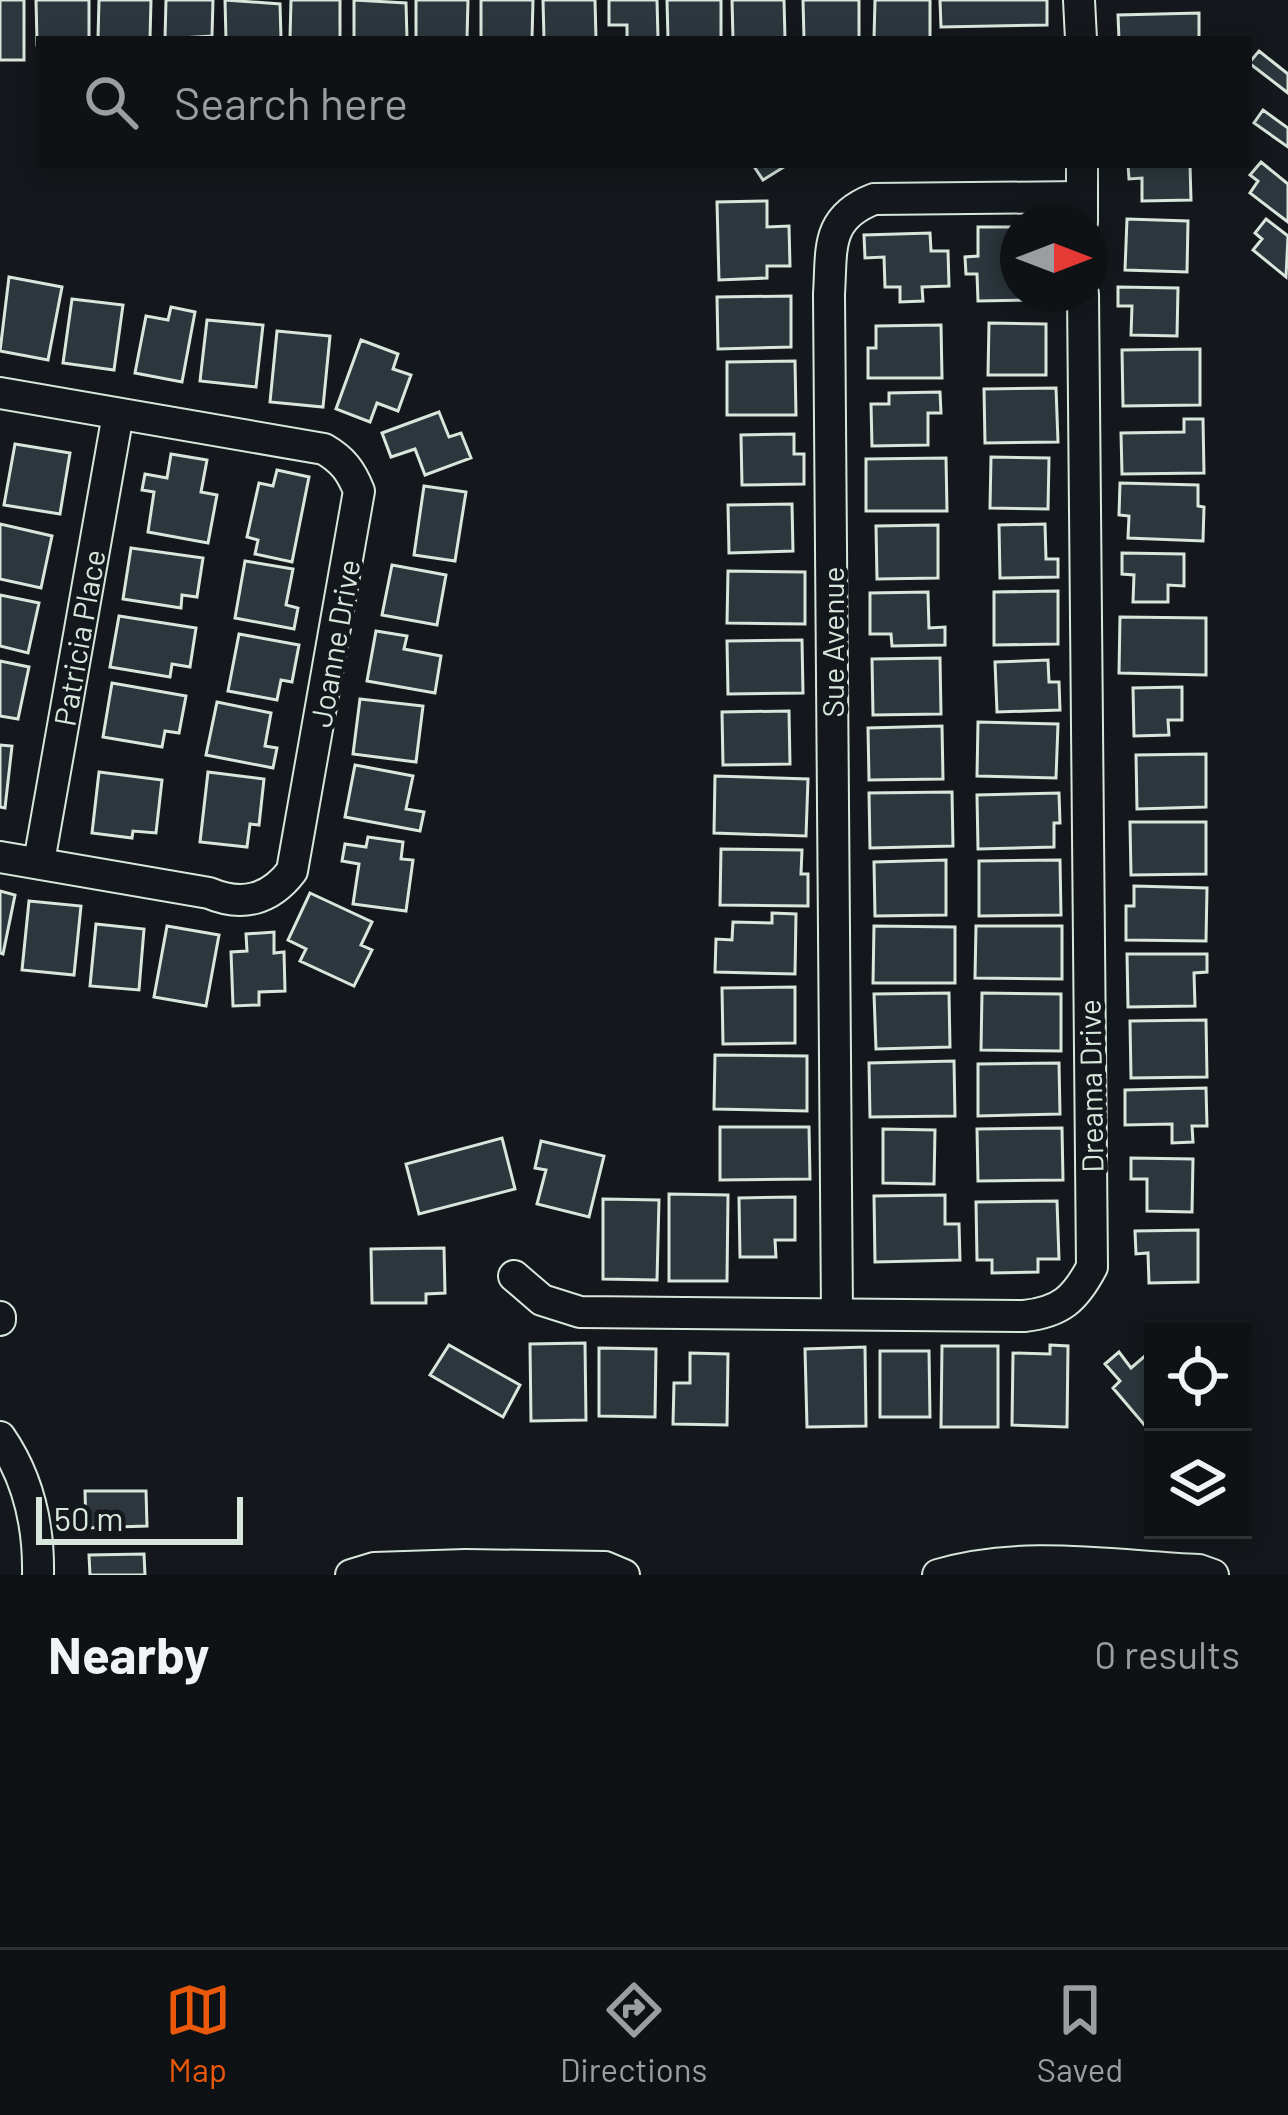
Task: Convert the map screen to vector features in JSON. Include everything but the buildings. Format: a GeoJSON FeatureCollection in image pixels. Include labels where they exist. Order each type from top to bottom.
{"type":"FeatureCollection","features":[{"type":"Feature","properties":{"kind":"street"},"geometry":{"type":"LineString","coordinates":[[1079,0],[1081,36]]}},
{"type":"Feature","properties":{"kind":"street"},"geometry":{"type":"LineString","coordinates":[[1082,168],[1082,204]]}},
{"type":"Feature","properties":{"kind":"street","name":"Sue Avenue"},"geometry":{"type":"LineString","coordinates":[[837,1314],[829,318],[833,231],[853,207],[874,199],[1000,206]]}},
{"type":"Feature","properties":{"kind":"street","name":"Dreama Drive"},"geometry":{"type":"LineString","coordinates":[[514,1276],[542,1300],[580,1312],[1050,1313],[1078,1293],[1092,1267],[1083,312]]}},
{"type":"Feature","properties":{"kind":"street","name":"Joanne Drive"},"geometry":{"type":"LineString","coordinates":[[0,393],[324,449],[340,459],[359,491],[292,872],[284,881],[264,896],[233,901],[0,856]]}},
{"type":"Feature","properties":{"kind":"street","name":"Patricia Place"},"geometry":{"type":"LineString","coordinates":[[38,862],[118,414]]}},
{"type":"Feature","properties":{"kind":"street"},"geometry":{"type":"LineString","coordinates":[[0,1437],[11,1482],[36,1526],[38,1575]]}},
{"type":"Feature","properties":{"kind":"street"},"geometry":{"type":"LineString","coordinates":[[938,1575],[972,1565],[1196,1573]]}},
{"type":"Feature","properties":{"kind":"street"},"geometry":{"type":"LineString","coordinates":[[357,1575],[374,1568],[611,1572]]}}]}
